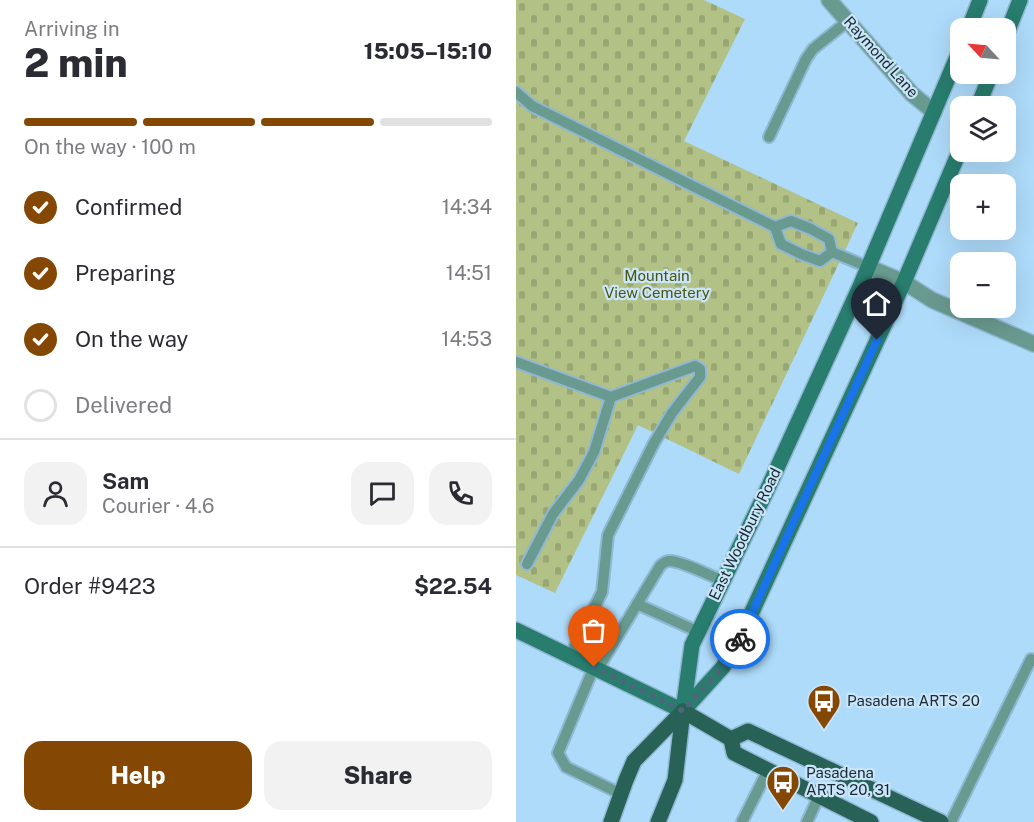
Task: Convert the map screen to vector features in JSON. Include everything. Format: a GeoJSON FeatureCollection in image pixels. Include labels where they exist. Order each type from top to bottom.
{"type":"FeatureCollection","features":[{"type":"Feature","properties":{"kind":"main road"},"geometry":{"type":"LineString","coordinates":[[973,18],[980,0]]}},
{"type":"Feature","properties":{"kind":"main road"},"geometry":{"type":"LineString","coordinates":[[1013,18],[1020,0]]}},
{"type":"Feature","properties":{"kind":"main road","name":"East Woodbury Road"},"geometry":{"type":"LineString","coordinates":[[683,711],[691,652],[699,632],[768,488],[868,267],[950,74]]}},
{"type":"Feature","properties":{"kind":"main road"},"geometry":{"type":"LineString","coordinates":[[611,822],[634,761],[723,667],[739,640],[904,282],[955,162]]}},
{"type":"Feature","properties":{"kind":"main road"},"geometry":{"type":"LineString","coordinates":[[516,630],[683,711],[730,739],[734,753],[871,822]]}},
{"type":"Feature","properties":{"kind":"main road"},"geometry":{"type":"LineString","coordinates":[[658,822],[675,780],[683,711]]}},
{"type":"Feature","properties":{"kind":"main road"},"geometry":{"type":"LineString","coordinates":[[730,739],[748,731],[941,822]]}},
{"type":"Feature","properties":{"kind":"street","name":"Raymond Lane"},"geometry":{"type":"LineString","coordinates":[[829,0],[912,94],[934,112]]}},
{"type":"Feature","properties":{"kind":"street"},"geometry":{"type":"LineString","coordinates":[[868,267],[904,282],[932,300],[1034,344]]}},
{"type":"Feature","properties":{"kind":"lane"},"geometry":{"type":"LineString","coordinates":[[769,137],[813,48],[848,21]]}},
{"type":"Feature","properties":{"kind":"lane"},"geometry":{"type":"LineString","coordinates":[[516,92],[532,106],[775,227],[781,244],[820,261],[832,252]]}},
{"type":"Feature","properties":{"kind":"lane"},"geometry":{"type":"LineString","coordinates":[[775,227],[791,221],[812,229],[830,239],[832,252]]}},
{"type":"Feature","properties":{"kind":"lane"},"geometry":{"type":"LineString","coordinates":[[832,252],[868,267]]}},
{"type":"Feature","properties":{"kind":"lane"},"geometry":{"type":"LineString","coordinates":[[516,362],[611,397],[695,366],[700,369],[700,377],[672,413],[654,443],[608,535],[602,592],[570,656]]}},
{"type":"Feature","properties":{"kind":"lane"},"geometry":{"type":"LineString","coordinates":[[527,564],[553,514],[579,480],[594,452],[611,397]]}},
{"type":"Feature","properties":{"kind":"lane"},"geometry":{"type":"LineString","coordinates":[[621,794],[566,767],[558,753],[596,668],[660,566],[667,561],[676,561],[723,581]]}},
{"type":"Feature","properties":{"kind":"lane"},"geometry":{"type":"LineString","coordinates":[[637,604],[699,632]]}},
{"type":"Feature","properties":{"kind":"lane"},"geometry":{"type":"LineString","coordinates":[[951,822],[1031,659],[1034,661]]}},
{"type":"Feature","properties":{"kind":"lane"},"geometry":{"type":"LineString","coordinates":[[743,822],[768,770]]}},
{"type":"Feature","properties":{"kind":"lane"},"geometry":{"type":"LineString","coordinates":[[807,822],[819,796]]}},
{"type":"Feature","properties":{"kind":"green space","name":"Mountain View Cemetery"},"geometry":{"type":"Polygon","coordinates":[[[516,0],[704,0],[745,19],[684,141],[858,223],[739,474],[638,425],[555,593],[516,575],[516,0]]]}},
{"type":"Feature","properties":{"kind":"way so far"},"geometry":{"type":"LineString","coordinates":[[594,667],[683,711],[723,667],[740,639]]}},
{"type":"Feature","properties":{"kind":"place","name":"Pasadena ARTS 20"},"geometry":{"type":"Point","coordinates":[824,730]}},
{"type":"Feature","properties":{"kind":"place","name":"Pasadena ARTS 20, 31"},"geometry":{"type":"Point","coordinates":[783,811]}},
{"type":"Feature","properties":{"kind":"route"},"geometry":{"type":"LineString","coordinates":[[740,639],[877,340]]}}]}
